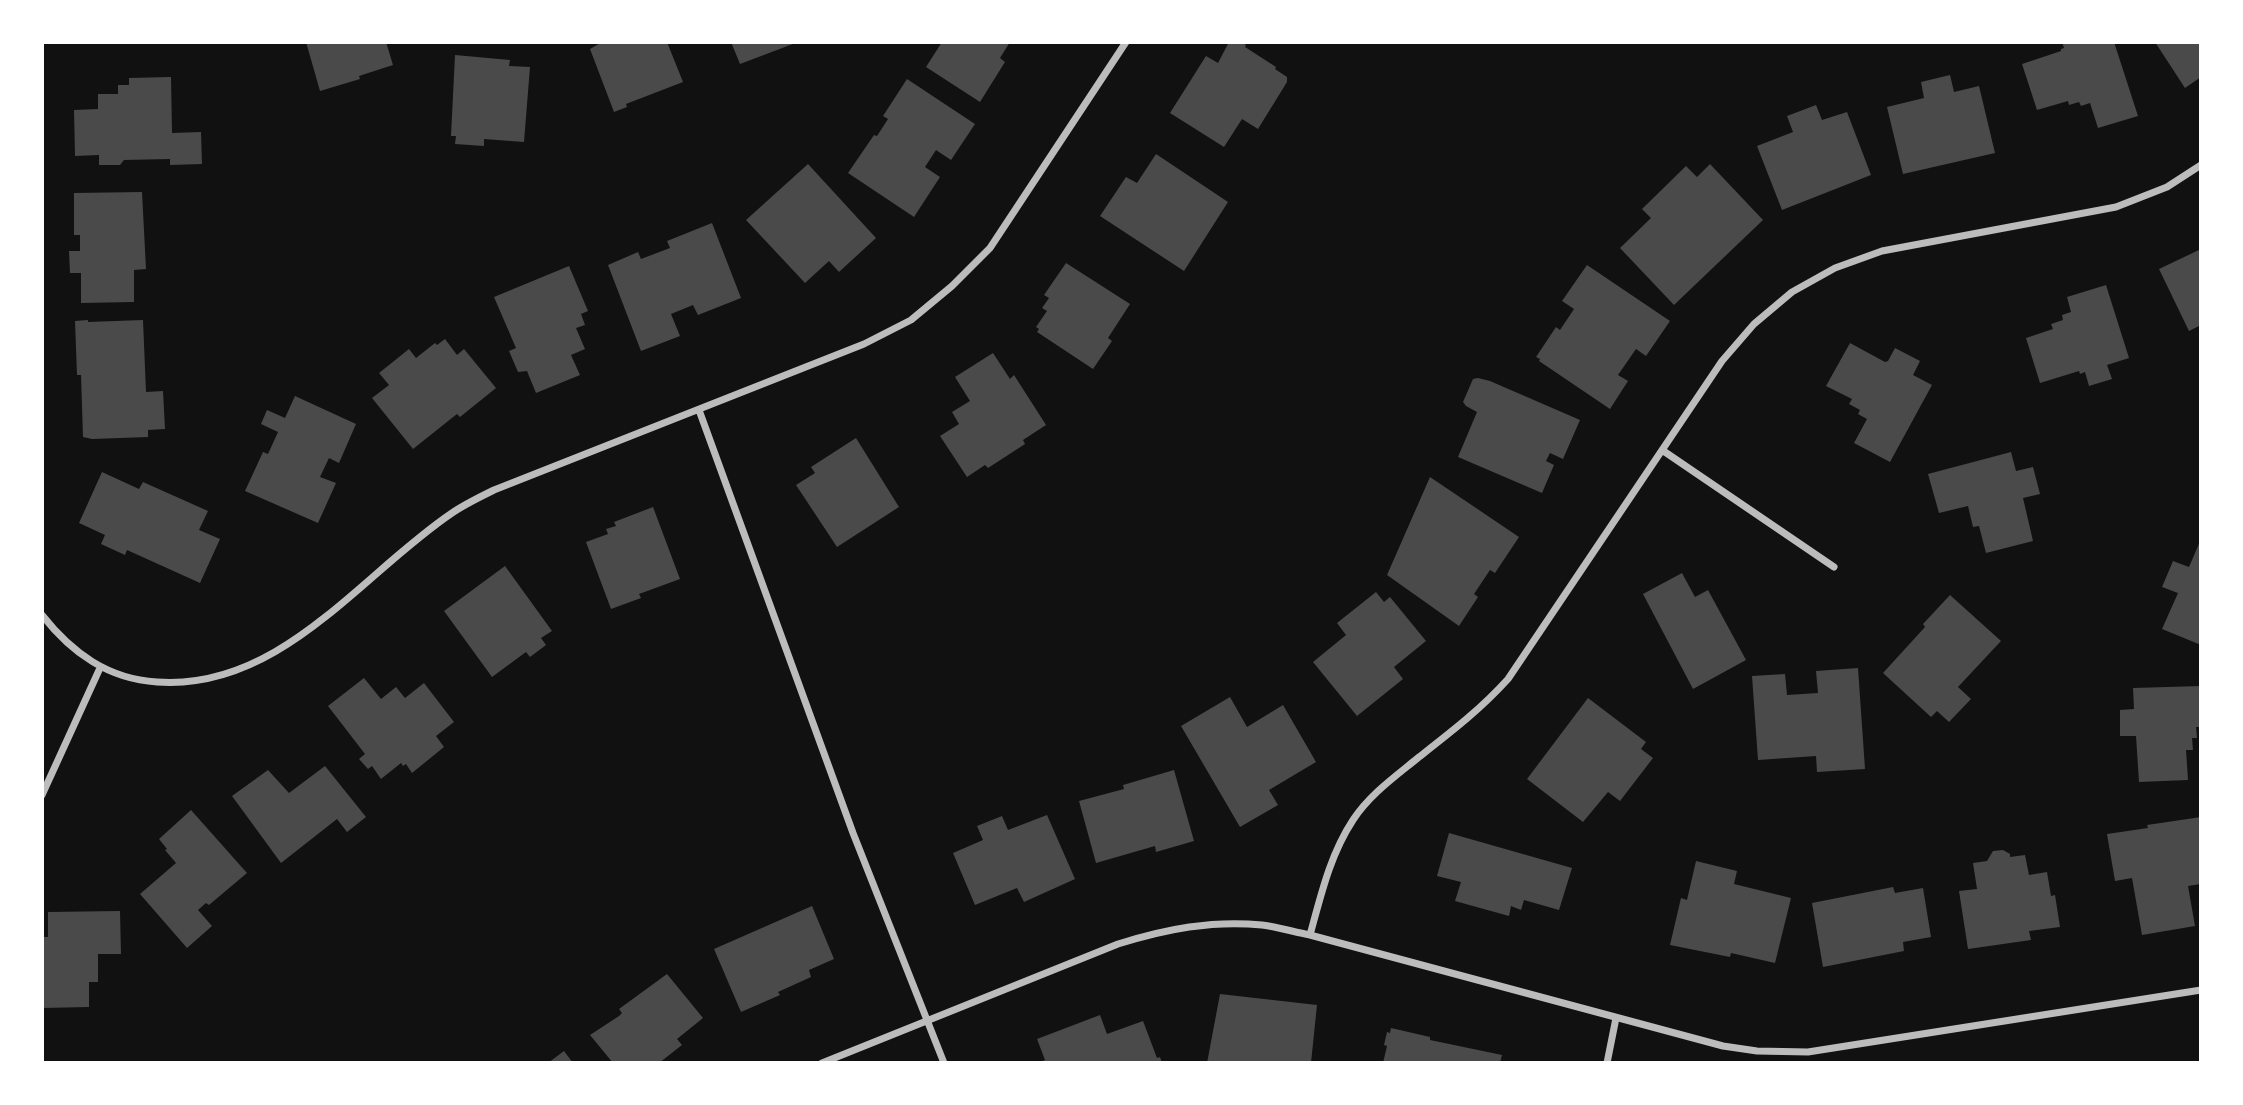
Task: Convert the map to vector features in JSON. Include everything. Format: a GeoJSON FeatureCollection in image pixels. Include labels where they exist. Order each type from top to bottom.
{"type":"FeatureCollection","features":[{"type":"Feature","properties":{"kind":"street"},"geometry":{"type":"LineString","coordinates":[[42,615],[58,636],[100,668],[138,681],[181,684],[217,678],[257,663],[314,625],[452,513],[494,490],[864,344],[912,320],[952,286],[990,248],[1126,42]]}},
{"type":"Feature","properties":{"kind":"street"},"geometry":{"type":"LineString","coordinates":[[1310,935],[1335,852],[1354,819],[1378,790],[1481,708],[1508,679],[1722,361],[1754,324],[1792,292],[1835,268],[1881,251],[2116,207],[2168,187],[2201,165]]}},
{"type":"Feature","properties":{"kind":"street"},"geometry":{"type":"LineString","coordinates":[[699,410],[853,833],[944,1063]]}},
{"type":"Feature","properties":{"kind":"street"},"geometry":{"type":"LineString","coordinates":[[1662,450],[1835,566]]}},
{"type":"Feature","properties":{"kind":"street"},"geometry":{"type":"LineString","coordinates":[[42,795],[100,668]]}},
{"type":"Feature","properties":{"kind":"street"},"geometry":{"type":"LineString","coordinates":[[822,1063],[1118,944],[1157,932],[1213,923],[1264,925],[1310,935],[1723,1046],[1757,1051],[1808,1052],[2201,990]]}},
{"type":"Feature","properties":{"kind":"street"},"geometry":{"type":"LineString","coordinates":[[1607,1063],[1616,1018]]}},
{"type":"Feature","properties":{"kind":"building"},"geometry":{"type":"Polygon","coordinates":[[[306,42],[386,42],[393,65],[359,76],[360,79],[320,91],[306,42]]]}},
{"type":"Feature","properties":{"kind":"building"},"geometry":{"type":"Polygon","coordinates":[[[602,42],[667,42],[683,82],[626,104],[627,107],[614,112],[590,49],[602,42]]]}},
{"type":"Feature","properties":{"kind":"building"},"geometry":{"type":"Polygon","coordinates":[[[731,42],[798,42],[740,64],[731,42]]]}},
{"type":"Feature","properties":{"kind":"building"},"geometry":{"type":"Polygon","coordinates":[[[942,42],[1010,42],[1000,58],[1005,62],[980,102],[926,67],[942,42]]]}},
{"type":"Feature","properties":{"kind":"building"},"geometry":{"type":"Polygon","coordinates":[[[1229,42],[1246,45],[1245,47],[1276,67],[1275,69],[1287,77],[1287,82],[1258,129],[1242,119],[1224,147],[1170,113],[1206,56],[1218,63],[1229,42]]]}},
{"type":"Feature","properties":{"kind":"building"},"geometry":{"type":"Polygon","coordinates":[[[2062,42],[2114,42],[2138,116],[2098,128],[2090,103],[2081,106],[2079,102],[2069,105],[2068,101],[2037,110],[2022,64],[2061,51],[2064,48],[2062,42]]]}},
{"type":"Feature","properties":{"kind":"building"},"geometry":{"type":"Polygon","coordinates":[[[2155,42],[2201,42],[2201,77],[2185,88],[2155,42]]]}},
{"type":"Feature","properties":{"kind":"building"},"geometry":{"type":"Polygon","coordinates":[[[455,55],[510,60],[509,66],[530,67],[524,142],[484,139],[484,146],[455,144],[456,136],[451,136],[455,55]]]}},
{"type":"Feature","properties":{"kind":"building"},"geometry":{"type":"Polygon","coordinates":[[[1950,75],[1954,92],[1979,86],[1995,153],[1903,174],[1887,107],[1924,98],[1921,82],[1950,75]]]}},
{"type":"Feature","properties":{"kind":"building"},"geometry":{"type":"Polygon","coordinates":[[[171,77],[172,133],[201,132],[202,164],[170,165],[170,159],[124,160],[120,165],[99,165],[99,155],[75,156],[74,110],[98,109],[98,94],[118,94],[118,85],[129,85],[129,78],[171,77]]]}},
{"type":"Feature","properties":{"kind":"building"},"geometry":{"type":"Polygon","coordinates":[[[907,79],[975,124],[951,160],[936,150],[925,167],[940,177],[914,217],[848,173],[888,119],[883,116],[907,79]]]}},
{"type":"Feature","properties":{"kind":"building"},"geometry":{"type":"Polygon","coordinates":[[[1816,105],[1822,120],[1847,112],[1871,175],[1782,210],[1757,146],[1793,132],[1787,116],[1816,105]]]}},
{"type":"Feature","properties":{"kind":"building"},"geometry":{"type":"Polygon","coordinates":[[[1156,154],[1228,202],[1184,271],[1100,216],[1126,177],[1137,183],[1156,154]]]}},
{"type":"Feature","properties":{"kind":"building"},"geometry":{"type":"Polygon","coordinates":[[[808,164],[876,238],[839,272],[829,261],[805,283],[746,220],[808,164]]]}},
{"type":"Feature","properties":{"kind":"building"},"geometry":{"type":"Polygon","coordinates":[[[1710,164],[1763,220],[1674,305],[1620,248],[1651,218],[1642,209],[1686,166],[1697,177],[1710,164]]]}},
{"type":"Feature","properties":{"kind":"building"},"geometry":{"type":"Polygon","coordinates":[[[142,192],[146,269],[134,270],[134,302],[81,303],[81,273],[70,273],[69,251],[80,251],[80,235],[74,235],[74,193],[142,192]]]}},
{"type":"Feature","properties":{"kind":"building"},"geometry":{"type":"Polygon","coordinates":[[[712,223],[741,298],[698,315],[693,305],[671,314],[680,336],[641,351],[608,265],[638,252],[641,259],[670,248],[667,241],[712,223]]]}},
{"type":"Feature","properties":{"kind":"building"},"geometry":{"type":"Polygon","coordinates":[[[2201,249],[2201,325],[2189,331],[2159,269],[2201,249]]]}},
{"type":"Feature","properties":{"kind":"building"},"geometry":{"type":"Polygon","coordinates":[[[1066,263],[1130,304],[1108,338],[1112,341],[1093,369],[1037,332],[1039,329],[1036,327],[1047,311],[1042,308],[1049,298],[1044,295],[1066,263]]]}},
{"type":"Feature","properties":{"kind":"building"},"geometry":{"type":"Polygon","coordinates":[[[1587,265],[1670,321],[1646,356],[1636,349],[1618,375],[1628,381],[1610,409],[1536,357],[1556,327],[1560,330],[1574,309],[1562,301],[1587,265]]]}},
{"type":"Feature","properties":{"kind":"building"},"geometry":{"type":"Polygon","coordinates":[[[569,266],[588,311],[581,314],[585,325],[576,328],[585,349],[571,355],[580,375],[536,393],[527,371],[518,372],[509,351],[516,348],[494,297],[569,266]]]}},
{"type":"Feature","properties":{"kind":"building"},"geometry":{"type":"Polygon","coordinates":[[[2106,285],[2129,358],[2107,365],[2112,379],[2089,386],[2085,372],[2080,374],[2079,371],[2040,383],[2026,338],[2053,329],[2051,324],[2063,320],[2062,315],[2071,312],[2067,297],[2106,285]]]}},
{"type":"Feature","properties":{"kind":"building"},"geometry":{"type":"Polygon","coordinates":[[[143,320],[146,392],[163,391],[165,429],[148,430],[148,437],[83,437],[81,375],[77,375],[75,321],[143,320]]]}},
{"type":"Feature","properties":{"kind":"building"},"geometry":{"type":"Polygon","coordinates":[[[445,339],[457,355],[464,349],[496,388],[460,417],[457,414],[413,449],[372,398],[389,385],[379,373],[409,349],[416,358],[435,343],[437,345],[445,339]]]}},
{"type":"Feature","properties":{"kind":"building"},"geometry":{"type":"Polygon","coordinates":[[[1850,343],[1885,362],[1895,348],[1920,361],[1913,375],[1932,385],[1890,462],[1854,443],[1867,419],[1858,414],[1860,410],[1849,404],[1852,399],[1826,386],[1850,343]]]}},
{"type":"Feature","properties":{"kind":"building"},"geometry":{"type":"Polygon","coordinates":[[[993,353],[1010,379],[1014,375],[1046,425],[1023,440],[1025,444],[988,468],[985,465],[967,477],[940,436],[959,424],[952,412],[970,401],[955,377],[993,353]]]}},
{"type":"Feature","properties":{"kind":"building"},"geometry":{"type":"Polygon","coordinates":[[[1478,378],[1580,420],[1563,459],[1550,453],[1546,461],[1554,465],[1542,493],[1458,457],[1477,412],[1463,402],[1473,379],[1478,378]]]}},
{"type":"Feature","properties":{"kind":"building"},"geometry":{"type":"Polygon","coordinates":[[[295,396],[356,424],[339,463],[329,458],[320,477],[336,483],[318,523],[245,491],[263,452],[268,454],[278,432],[261,424],[267,410],[285,418],[295,396]]]}},
{"type":"Feature","properties":{"kind":"building"},"geometry":{"type":"Polygon","coordinates":[[[856,438],[899,507],[837,547],[796,485],[815,473],[811,467],[856,438]]]}},
{"type":"Feature","properties":{"kind":"building"},"geometry":{"type":"Polygon","coordinates":[[[2011,452],[2016,471],[2033,467],[2040,494],[2023,498],[2033,541],[1986,553],[1979,526],[1973,527],[1968,506],[1939,513],[1928,474],[2011,452]]]}},
{"type":"Feature","properties":{"kind":"building"},"geometry":{"type":"Polygon","coordinates":[[[102,472],[139,489],[143,482],[208,511],[199,530],[220,539],[200,583],[127,550],[125,555],[101,544],[105,535],[79,523],[102,472]]]}},
{"type":"Feature","properties":{"kind":"building"},"geometry":{"type":"Polygon","coordinates":[[[1430,477],[1519,537],[1495,573],[1490,570],[1474,594],[1478,597],[1459,626],[1387,575],[1430,477]]]}},
{"type":"Feature","properties":{"kind":"building"},"geometry":{"type":"Polygon","coordinates":[[[653,507],[680,579],[639,594],[641,598],[611,609],[586,542],[608,534],[606,529],[616,526],[614,522],[653,507]]]}},
{"type":"Feature","properties":{"kind":"building"},"geometry":{"type":"Polygon","coordinates":[[[2201,539],[2201,645],[2162,629],[2178,593],[2162,587],[2173,561],[2189,567],[2201,539]]]}},
{"type":"Feature","properties":{"kind":"building"},"geometry":{"type":"Polygon","coordinates":[[[505,566],[552,631],[541,638],[546,645],[530,657],[526,652],[492,677],[444,611],[505,566]]]}},
{"type":"Feature","properties":{"kind":"building"},"geometry":{"type":"Polygon","coordinates":[[[1682,573],[1695,597],[1708,590],[1746,660],[1693,689],[1643,594],[1682,573]]]}},
{"type":"Feature","properties":{"kind":"building"},"geometry":{"type":"Polygon","coordinates":[[[1376,592],[1384,602],[1390,597],[1426,641],[1394,667],[1403,679],[1357,716],[1313,662],[1346,635],[1337,623],[1376,592]]]}},
{"type":"Feature","properties":{"kind":"building"},"geometry":{"type":"Polygon","coordinates":[[[1950,595],[2001,641],[1958,687],[1971,699],[1949,722],[1937,711],[1931,717],[1883,673],[1950,595]]]}},
{"type":"Feature","properties":{"kind":"building"},"geometry":{"type":"Polygon","coordinates":[[[1858,668],[1865,769],[1817,772],[1816,756],[1758,760],[1752,676],[1785,674],[1787,695],[1818,693],[1816,671],[1858,668]]]}},
{"type":"Feature","properties":{"kind":"building"},"geometry":{"type":"Polygon","coordinates":[[[364,678],[381,699],[396,687],[405,698],[424,683],[454,722],[436,736],[444,747],[412,773],[406,764],[403,766],[401,763],[381,779],[372,766],[368,769],[359,759],[365,754],[328,706],[364,678]]]}},
{"type":"Feature","properties":{"kind":"building"},"geometry":{"type":"Polygon","coordinates":[[[2201,686],[2201,727],[2196,727],[2197,738],[2192,738],[2193,750],[2186,750],[2188,780],[2139,782],[2136,736],[2120,736],[2120,710],[2134,709],[2133,688],[2201,686]]]}},
{"type":"Feature","properties":{"kind":"building"},"geometry":{"type":"Polygon","coordinates":[[[1230,697],[1247,727],[1283,705],[1316,762],[1269,790],[1278,805],[1240,827],[1181,726],[1230,697]]]}},
{"type":"Feature","properties":{"kind":"building"},"geometry":{"type":"Polygon","coordinates":[[[1588,698],[1646,742],[1641,749],[1653,758],[1620,801],[1608,792],[1583,822],[1527,779],[1588,698]]]}},
{"type":"Feature","properties":{"kind":"building"},"geometry":{"type":"Polygon","coordinates":[[[325,766],[366,817],[347,832],[337,819],[281,863],[232,796],[268,770],[289,793],[325,766]]]}},
{"type":"Feature","properties":{"kind":"building"},"geometry":{"type":"Polygon","coordinates":[[[1174,770],[1194,841],[1156,852],[1155,846],[1096,863],[1079,801],[1124,789],[1123,785],[1174,770]]]}},
{"type":"Feature","properties":{"kind":"building"},"geometry":{"type":"Polygon","coordinates":[[[191,810],[247,873],[209,905],[206,903],[198,910],[212,926],[187,948],[140,894],[176,863],[159,839],[191,810]]]}},
{"type":"Feature","properties":{"kind":"building"},"geometry":{"type":"Polygon","coordinates":[[[1047,815],[1075,879],[1024,902],[1017,888],[975,905],[953,853],[983,840],[977,826],[1002,816],[1008,830],[1047,815]]]}},
{"type":"Feature","properties":{"kind":"building"},"geometry":{"type":"Polygon","coordinates":[[[2201,817],[2201,884],[2188,886],[2195,926],[2142,935],[2132,878],[2115,881],[2107,834],[2201,817]]]}},
{"type":"Feature","properties":{"kind":"building"},"geometry":{"type":"Polygon","coordinates":[[[1449,833],[1572,868],[1559,910],[1524,900],[1521,910],[1511,906],[1509,916],[1455,901],[1461,882],[1437,876],[1449,833]]]}},
{"type":"Feature","properties":{"kind":"building"},"geometry":{"type":"Polygon","coordinates":[[[2003,850],[2010,854],[2010,857],[2025,855],[2029,875],[2047,872],[2051,896],[2055,895],[2060,927],[2029,931],[2031,940],[1968,949],[1959,891],[1977,889],[1973,863],[1987,861],[1993,851],[2003,850]]]}},
{"type":"Feature","properties":{"kind":"building"},"geometry":{"type":"Polygon","coordinates":[[[1696,861],[1737,871],[1734,884],[1791,898],[1775,963],[1731,953],[1730,957],[1670,945],[1681,898],[1687,900],[1696,861]]]}},
{"type":"Feature","properties":{"kind":"building"},"geometry":{"type":"Polygon","coordinates":[[[1893,887],[1895,893],[1923,888],[1931,937],[1903,942],[1904,951],[1823,967],[1812,903],[1893,887]]]}},
{"type":"Feature","properties":{"kind":"building"},"geometry":{"type":"Polygon","coordinates":[[[812,906],[834,959],[809,970],[811,977],[778,992],[780,995],[741,1012],[714,949],[812,906]]]}},
{"type":"Feature","properties":{"kind":"building"},"geometry":{"type":"Polygon","coordinates":[[[120,911],[121,954],[98,954],[98,982],[89,982],[89,1007],[42,1008],[42,937],[48,937],[48,912],[120,911]]]}},
{"type":"Feature","properties":{"kind":"building"},"geometry":{"type":"Polygon","coordinates":[[[667,974],[703,1018],[677,1039],[682,1045],[659,1063],[613,1063],[590,1035],[619,1016],[622,1013],[619,1009],[667,974]]]}},
{"type":"Feature","properties":{"kind":"building"},"geometry":{"type":"Polygon","coordinates":[[[1220,994],[1317,1005],[1311,1063],[1207,1063],[1220,994]]]}},
{"type":"Feature","properties":{"kind":"building"},"geometry":{"type":"Polygon","coordinates":[[[1100,1015],[1107,1034],[1143,1021],[1157,1058],[1160,1057],[1162,1063],[1037,1063],[1045,1060],[1037,1039],[1100,1015]]]}},
{"type":"Feature","properties":{"kind":"building"},"geometry":{"type":"Polygon","coordinates":[[[1391,1028],[1430,1037],[1430,1040],[1502,1055],[1500,1063],[1383,1063],[1387,1046],[1384,1045],[1387,1032],[1390,1033],[1391,1028]]]}},
{"type":"Feature","properties":{"kind":"building"},"geometry":{"type":"Polygon","coordinates":[[[564,1051],[573,1063],[548,1063],[564,1051]]]}}]}
